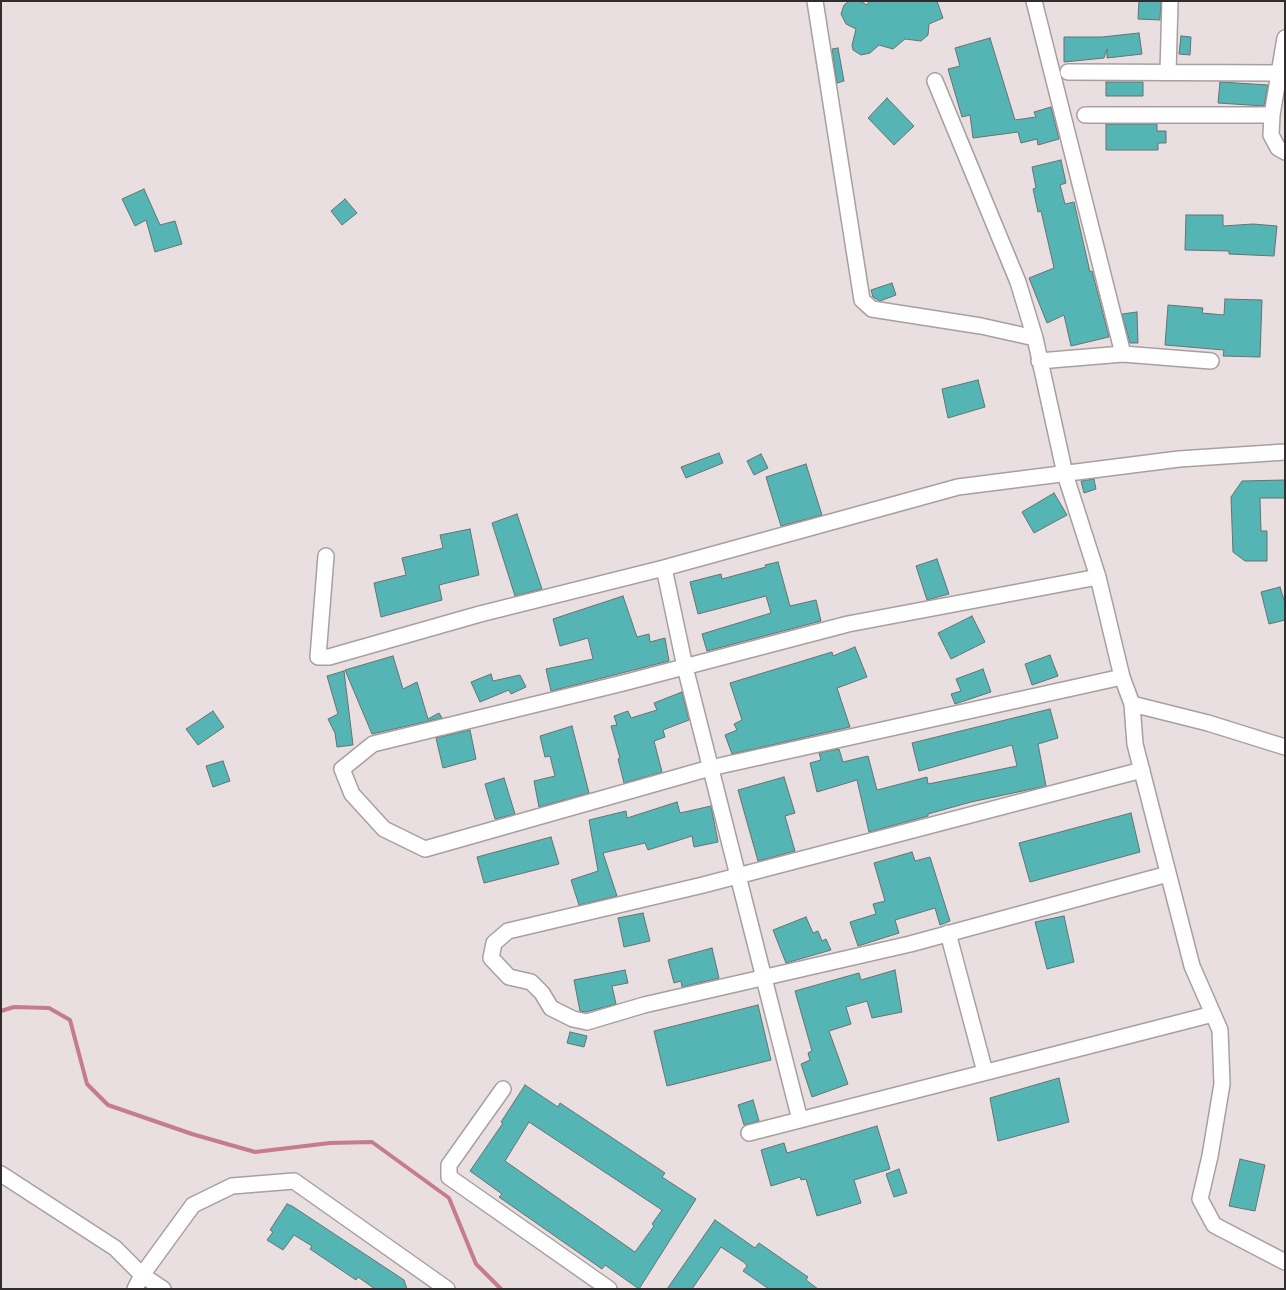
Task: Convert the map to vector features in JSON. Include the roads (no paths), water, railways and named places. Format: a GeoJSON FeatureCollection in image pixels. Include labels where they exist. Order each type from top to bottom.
{"type":"FeatureCollection","features":[{"type":"Feature","properties":{"kind":"street"},"geometry":{"type":"LineString","coordinates":[[815,1],[862,300],[872,309],[981,326],[1035,338]]}},
{"type":"Feature","properties":{"kind":"street"},"geometry":{"type":"LineString","coordinates":[[1034,1],[1123,354]]}},
{"type":"Feature","properties":{"kind":"street"},"geometry":{"type":"LineString","coordinates":[[1168,72],[1170,1]]}},
{"type":"Feature","properties":{"kind":"street"},"geometry":{"type":"LineString","coordinates":[[1285,38],[1278,73],[1271,135],[1278,148],[1285,152]]}},
{"type":"Feature","properties":{"kind":"street"},"geometry":{"type":"LineString","coordinates":[[1068,72],[1278,73]]}},
{"type":"Feature","properties":{"kind":"street"},"geometry":{"type":"LineString","coordinates":[[935,81],[1018,282],[1035,338],[1065,474],[1098,578],[1122,677],[1132,704],[1135,744],[1192,966],[1220,1030],[1222,1084],[1210,1156],[1200,1199],[1214,1225],[1285,1262]]}},
{"type":"Feature","properties":{"kind":"street"},"geometry":{"type":"LineString","coordinates":[[1085,114],[1272,115]]}},
{"type":"Feature","properties":{"kind":"street"},"geometry":{"type":"LineString","coordinates":[[1039,361],[1123,354],[1211,361]]}},
{"type":"Feature","properties":{"kind":"street"},"geometry":{"type":"LineString","coordinates":[[326,556],[318,657],[329,657],[480,614],[664,568],[958,487],[1179,459],[1285,452]]}},
{"type":"Feature","properties":{"kind":"street"},"geometry":{"type":"LineString","coordinates":[[664,568],[684,667],[800,1120]]}},
{"type":"Feature","properties":{"kind":"street"},"geometry":{"type":"LineString","coordinates":[[1098,578],[848,624],[684,667],[373,744],[342,769],[352,794],[384,829],[425,849],[710,768],[1122,677]]}},
{"type":"Feature","properties":{"kind":"street"},"geometry":{"type":"LineString","coordinates":[[1132,704],[1285,747]]}},
{"type":"Feature","properties":{"kind":"street"},"geometry":{"type":"LineString","coordinates":[[1142,770],[508,931],[494,943],[491,958],[509,978],[531,982],[542,993],[551,1008],[574,1019],[587,1022],[644,1004],[948,933],[1168,874]]}},
{"type":"Feature","properties":{"kind":"street"},"geometry":{"type":"LineString","coordinates":[[948,933],[985,1072]]}},
{"type":"Feature","properties":{"kind":"street"},"geometry":{"type":"LineString","coordinates":[[749,1133],[1213,1014]]}},
{"type":"Feature","properties":{"kind":"street"},"geometry":{"type":"LineString","coordinates":[[503,1089],[449,1165],[449,1177],[609,1289]]}},
{"type":"Feature","properties":{"kind":"street"},"geometry":{"type":"LineString","coordinates":[[1,1174],[114,1248],[142,1275],[163,1289]]}},
{"type":"Feature","properties":{"kind":"street"},"geometry":{"type":"LineString","coordinates":[[135,1289],[142,1275],[193,1205],[232,1186],[294,1181],[448,1289]]}},
{"type":"Feature","properties":{"kind":"waterway"},"geometry":{"type":"LineString","coordinates":[[1,1011],[14,1007],[49,1008],[70,1020],[87,1084],[108,1105],[192,1134],[255,1152],[330,1143],[372,1142],[449,1198],[476,1264],[501,1289]]}}]}
